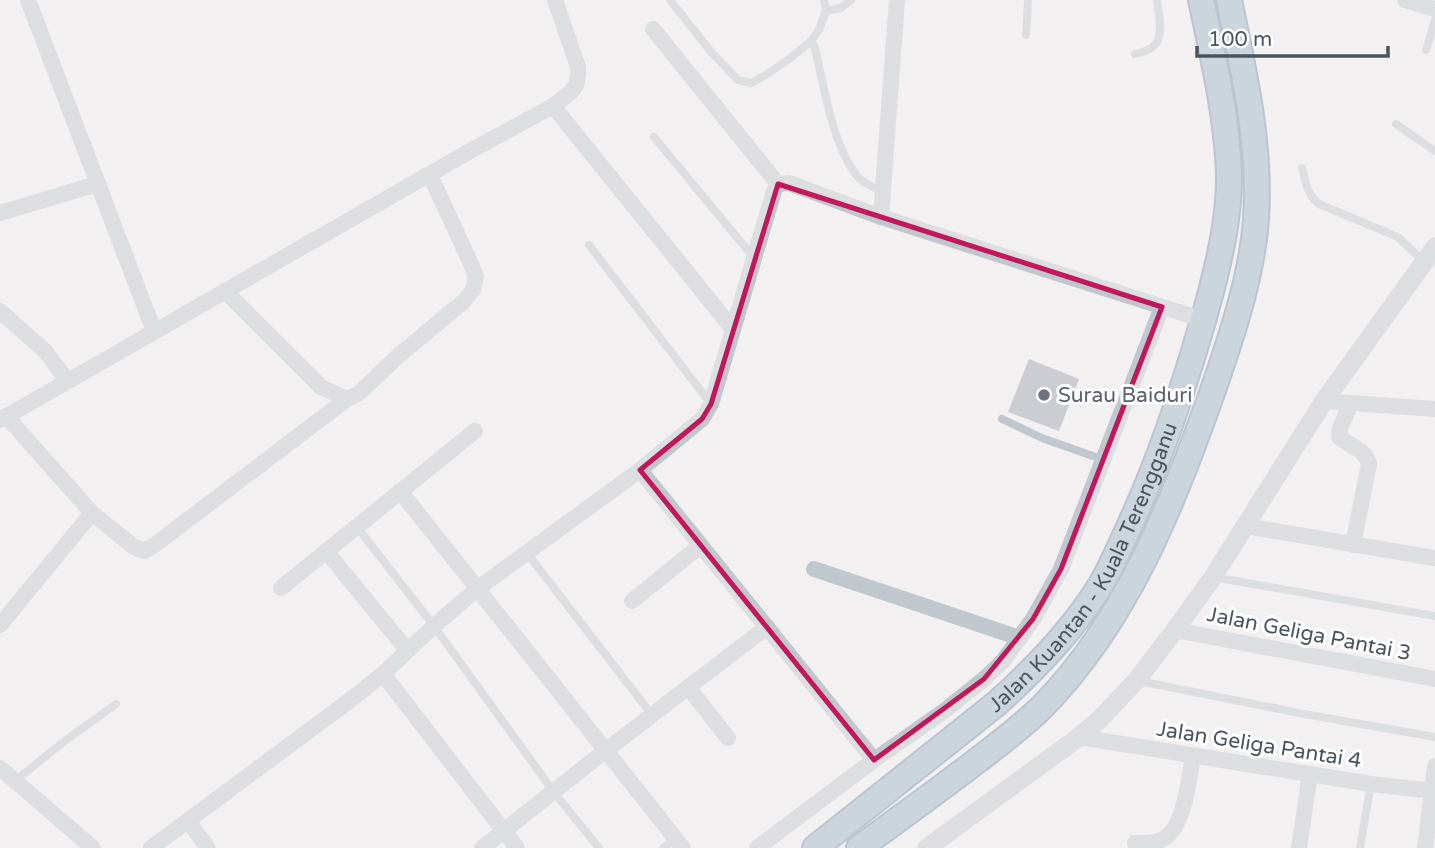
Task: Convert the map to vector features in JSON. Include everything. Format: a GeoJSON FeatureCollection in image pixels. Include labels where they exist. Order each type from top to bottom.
{"type":"FeatureCollection","features":[{"type":"Feature","properties":{"kind":"highway","name":"Jalan Kuantan - Kuala Terengganu"},"geometry":{"type":"LineString","coordinates":[[815,848],[996,704],[1042,660],[1083,612],[1107,575],[1139,508],[1183,389],[1204,320],[1225,231],[1229,178],[1226,142],[1201,0]]}},
{"type":"Feature","properties":{"kind":"highway","name":"Jalan Kuantan - Kuala Terengganu"},"geometry":{"type":"LineString","coordinates":[[859,848],[993,748],[1042,707],[1102,634],[1147,555],[1192,448],[1226,354],[1251,258],[1256,220],[1255,148],[1249,96],[1229,0]]}},
{"type":"Feature","properties":{"kind":"street"},"geometry":{"type":"LineString","coordinates":[[28,0],[154,331]]}},
{"type":"Feature","properties":{"kind":"street"},"geometry":{"type":"LineString","coordinates":[[430,175],[472,266],[476,277],[473,290],[463,302],[397,357],[358,394],[346,399],[152,547],[144,551],[134,547],[92,513],[3,418],[470,151],[553,106],[576,85],[579,67],[555,0]]}},
{"type":"Feature","properties":{"kind":"street"},"geometry":{"type":"LineString","coordinates":[[881,217],[897,0]]}},
{"type":"Feature","properties":{"kind":"street"},"geometry":{"type":"LineString","coordinates":[[1405,0],[1435,9]]}},
{"type":"Feature","properties":{"kind":"street"},"geometry":{"type":"LineString","coordinates":[[653,29],[778,184]]}},
{"type":"Feature","properties":{"kind":"street"},"geometry":{"type":"LineString","coordinates":[[553,106],[733,328]]}},
{"type":"Feature","properties":{"kind":"street"},"geometry":{"type":"LineString","coordinates":[[778,184],[789,183],[881,217],[1204,320]]}},
{"type":"Feature","properties":{"kind":"street"},"geometry":{"type":"LineString","coordinates":[[0,213],[97,184]]}},
{"type":"Feature","properties":{"kind":"street"},"geometry":{"type":"LineString","coordinates":[[151,848],[349,701],[477,589],[640,470],[702,419],[711,404],[778,184]]}},
{"type":"Feature","properties":{"kind":"street"},"geometry":{"type":"LineString","coordinates":[[927,848],[1079,737],[1136,681],[1213,577],[1324,401],[1429,255]]}},
{"type":"Feature","properties":{"kind":"street"},"geometry":{"type":"LineString","coordinates":[[225,290],[321,387],[346,399]]}},
{"type":"Feature","properties":{"kind":"street"},"geometry":{"type":"LineString","coordinates":[[757,848],[944,711],[1003,661],[1033,619],[1061,569],[1162,307]]}},
{"type":"Feature","properties":{"kind":"street"},"geometry":{"type":"LineString","coordinates":[[0,311],[44,351],[67,380]]}},
{"type":"Feature","properties":{"kind":"street"},"geometry":{"type":"LineString","coordinates":[[1324,401],[1435,409]]}},
{"type":"Feature","properties":{"kind":"street"},"geometry":{"type":"LineString","coordinates":[[1351,403],[1339,437],[1363,453],[1370,464],[1353,545]]}},
{"type":"Feature","properties":{"kind":"street"},"geometry":{"type":"LineString","coordinates":[[281,588],[475,430]]}},
{"type":"Feature","properties":{"kind":"street"},"geometry":{"type":"LineString","coordinates":[[640,470],[874,760]]}},
{"type":"Feature","properties":{"kind":"street"},"geometry":{"type":"LineString","coordinates":[[400,491],[605,751],[674,845]]}},
{"type":"Feature","properties":{"kind":"street"},"geometry":{"type":"LineString","coordinates":[[0,625],[92,513]]}},
{"type":"Feature","properties":{"kind":"street"},"geometry":{"type":"LineString","coordinates":[[1245,526],[1435,558]]}},
{"type":"Feature","properties":{"kind":"street"},"geometry":{"type":"LineString","coordinates":[[632,601],[700,546]]}},
{"type":"Feature","properties":{"kind":"street"},"geometry":{"type":"LineString","coordinates":[[326,551],[407,650]]}},
{"type":"Feature","properties":{"kind":"street"},"geometry":{"type":"LineString","coordinates":[[814,569],[1020,638]]}},
{"type":"Feature","properties":{"kind":"street"},"geometry":{"type":"LineString","coordinates":[[482,848],[767,627]]}},
{"type":"Feature","properties":{"kind":"street","name":"Jalan Geliga Pantai 3"},"geometry":{"type":"LineString","coordinates":[[1175,630],[1435,679]]}},
{"type":"Feature","properties":{"kind":"street"},"geometry":{"type":"LineString","coordinates":[[383,674],[517,848]]}},
{"type":"Feature","properties":{"kind":"street"},"geometry":{"type":"LineString","coordinates":[[688,687],[728,738]]}},
{"type":"Feature","properties":{"kind":"street","name":"Jalan Geliga Pantai 4"},"geometry":{"type":"LineString","coordinates":[[1079,737],[1371,784],[1433,791]]}},
{"type":"Feature","properties":{"kind":"street"},"geometry":{"type":"LineString","coordinates":[[1135,843],[1158,842],[1171,833],[1181,815],[1194,756]]}},
{"type":"Feature","properties":{"kind":"street"},"geometry":{"type":"LineString","coordinates":[[1425,848],[1435,766]]}},
{"type":"Feature","properties":{"kind":"street"},"geometry":{"type":"LineString","coordinates":[[0,768],[93,848]]}},
{"type":"Feature","properties":{"kind":"street"},"geometry":{"type":"LineString","coordinates":[[1299,848],[1310,774]]}},
{"type":"Feature","properties":{"kind":"street"},"geometry":{"type":"LineString","coordinates":[[188,821],[208,848]]}},
{"type":"Feature","properties":{"kind":"lane"},"geometry":{"type":"LineString","coordinates":[[670,0],[712,53],[738,80],[751,83],[811,41],[819,30],[826,11],[824,0]]}},
{"type":"Feature","properties":{"kind":"lane"},"geometry":{"type":"LineString","coordinates":[[826,11],[841,8],[851,0]]}},
{"type":"Feature","properties":{"kind":"lane"},"geometry":{"type":"LineString","coordinates":[[1026,35],[1028,0]]}},
{"type":"Feature","properties":{"kind":"lane"},"geometry":{"type":"LineString","coordinates":[[1135,54],[1149,52],[1158,39],[1161,30],[1157,0]]}},
{"type":"Feature","properties":{"kind":"lane"},"geometry":{"type":"LineString","coordinates":[[1426,50],[1435,20]]}},
{"type":"Feature","properties":{"kind":"lane"},"geometry":{"type":"LineString","coordinates":[[811,41],[815,48],[831,121],[849,165],[860,180],[883,192]]}},
{"type":"Feature","properties":{"kind":"lane"},"geometry":{"type":"LineString","coordinates":[[1396,124],[1435,151]]}},
{"type":"Feature","properties":{"kind":"lane"},"geometry":{"type":"LineString","coordinates":[[654,137],[754,258]]}},
{"type":"Feature","properties":{"kind":"lane"},"geometry":{"type":"LineString","coordinates":[[1302,168],[1308,191],[1319,204],[1398,237],[1429,255]]}},
{"type":"Feature","properties":{"kind":"lane"},"geometry":{"type":"LineString","coordinates":[[589,245],[711,404]]}},
{"type":"Feature","properties":{"kind":"lane"},"geometry":{"type":"LineString","coordinates":[[1002,419],[1042,438],[1104,460]]}},
{"type":"Feature","properties":{"kind":"lane"},"geometry":{"type":"LineString","coordinates":[[357,527],[553,791],[599,848]]}},
{"type":"Feature","properties":{"kind":"lane"},"geometry":{"type":"LineString","coordinates":[[527,553],[652,715]]}},
{"type":"Feature","properties":{"kind":"lane"},"geometry":{"type":"LineString","coordinates":[[1213,577],[1435,616]]}},
{"type":"Feature","properties":{"kind":"lane"},"geometry":{"type":"LineString","coordinates":[[1136,681],[1435,737]]}},
{"type":"Feature","properties":{"kind":"lane"},"geometry":{"type":"LineString","coordinates":[[15,781],[116,704]]}},
{"type":"Feature","properties":{"kind":"lane"},"geometry":{"type":"LineString","coordinates":[[1360,848],[1371,784]]}},
{"type":"Feature","properties":{"kind":"highlighted area"},"geometry":{"type":"Polygon","coordinates":[[[778,184],[1162,307],[1061,569],[1033,619],[984,679],[874,760],[640,470],[702,419],[711,404],[778,184]]]}},
{"type":"Feature","properties":{"kind":"building","name":"Surau Baiduri"},"geometry":{"type":"Polygon","coordinates":[[[1029,359],[1079,379],[1059,431],[1008,412],[1029,359]]]}},
{"type":"Feature","properties":{"kind":"place","name":"Surau Baiduri"},"geometry":{"type":"Point","coordinates":[1044,395]}}]}
